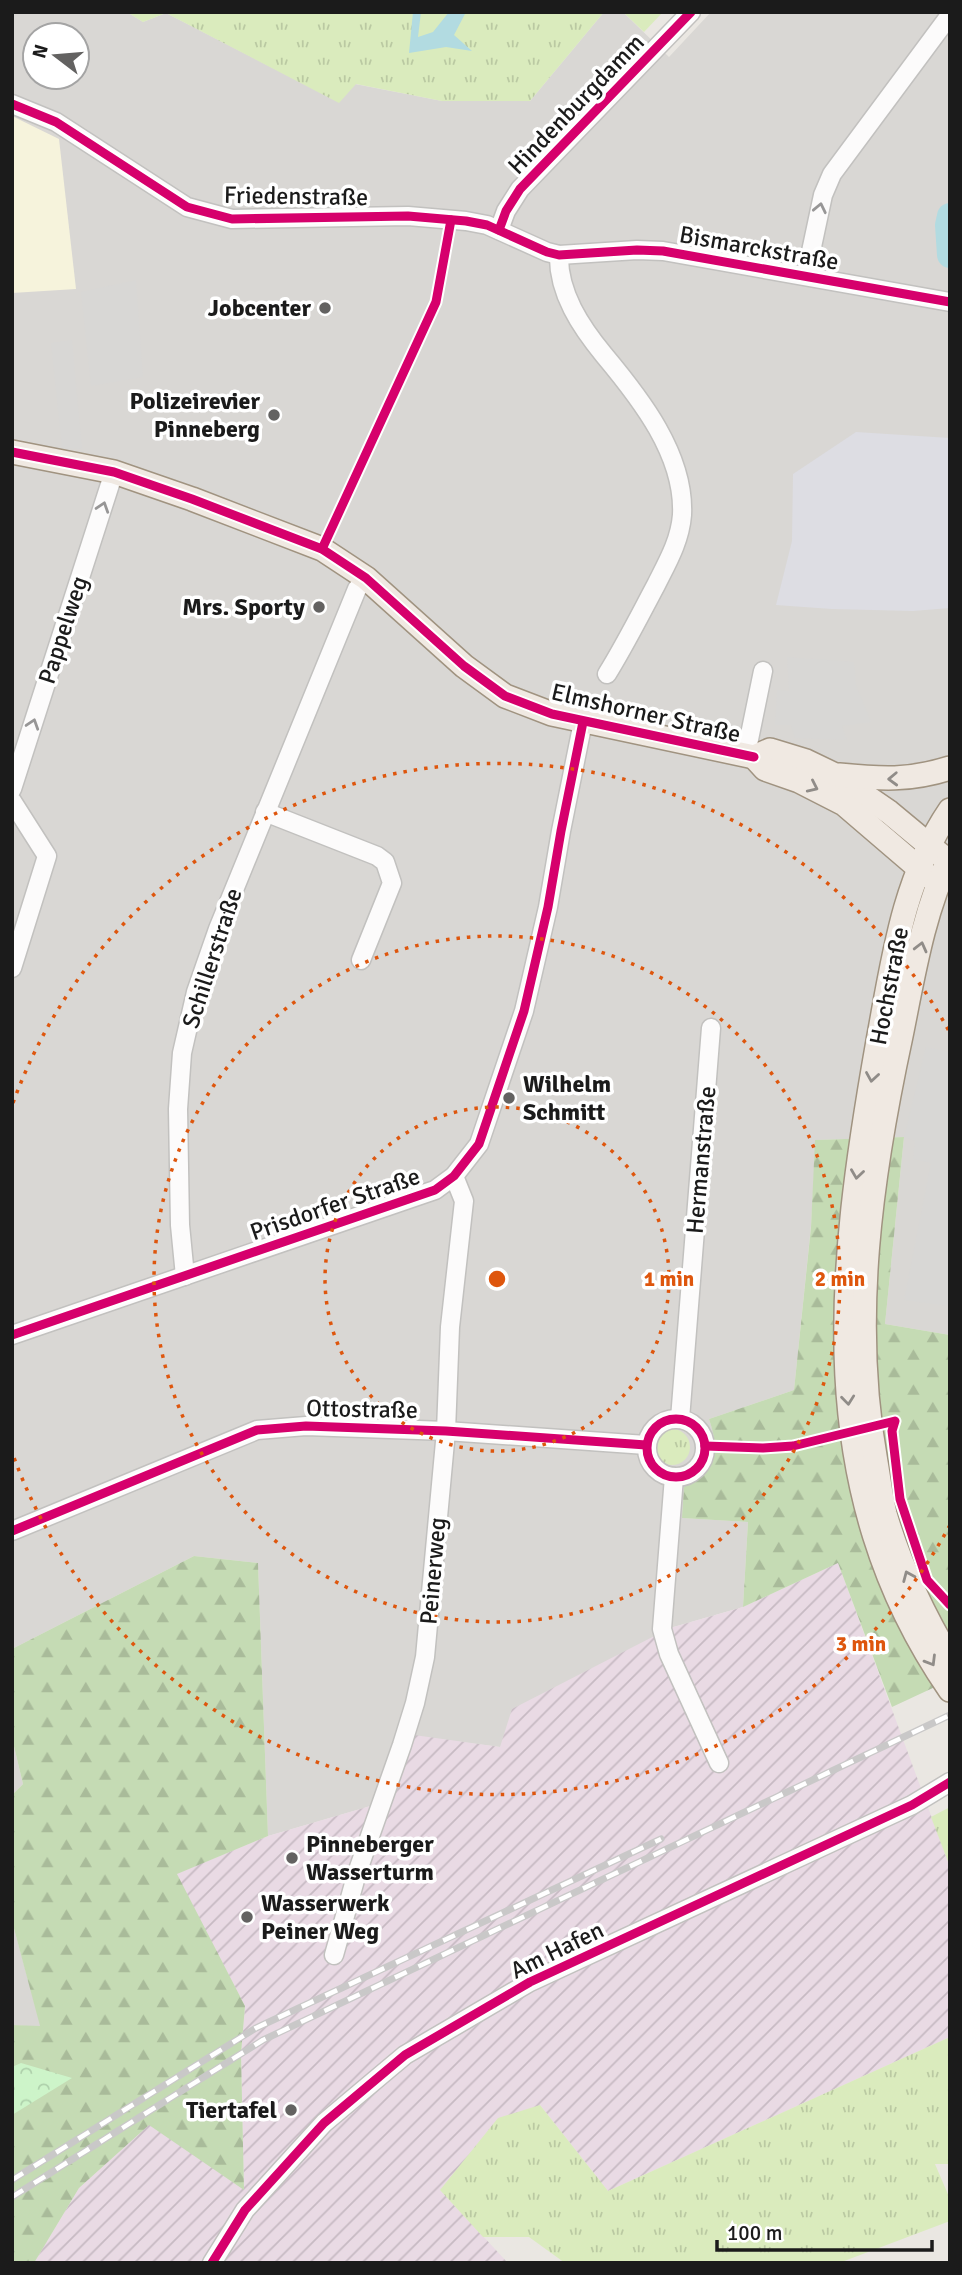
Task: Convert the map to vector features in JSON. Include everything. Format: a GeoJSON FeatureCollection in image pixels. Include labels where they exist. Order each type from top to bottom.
{"type":"FeatureCollection","features":[{"type":"Feature","properties":{"kind":"main road","name":"Elmshorner Straße"},"geometry":{"type":"LineString","coordinates":[[12,452],[114,472],[192,499],[321,550],[366,578],[464,666],[505,695],[552,714],[750,756],[770,750],[806,761],[835,775],[889,811],[928,846],[949,860]]}},
{"type":"Feature","properties":{"kind":"main road","name":"Elmshorner Straße"},"geometry":{"type":"LineString","coordinates":[[750,756],[765,769],[811,786],[844,804],[944,889]]}},
{"type":"Feature","properties":{"kind":"main road","name":"Elmshorner Straße"},"geometry":{"type":"LineString","coordinates":[[835,775],[877,779],[916,778],[950,768]]}},
{"type":"Feature","properties":{"kind":"main road","name":"Hochstraße"},"geometry":{"type":"LineString","coordinates":[[876,1108],[888,986],[905,906],[918,867],[950,810]]}},
{"type":"Feature","properties":{"kind":"main road"},"geometry":{"type":"LineString","coordinates":[[949,860],[944,889],[912,982],[876,1108],[849,1243],[844,1308],[846,1378],[854,1448],[870,1526],[899,1600],[920,1643],[950,1690]]}},
{"type":"Feature","properties":{"kind":"main road"},"geometry":{"type":"LineString","coordinates":[[876,1108],[865,1270],[864,1349],[869,1426],[885,1513],[918,1600],[950,1659]]}},
{"type":"Feature","properties":{"kind":"street","name":"Hindenburgdamm"},"geometry":{"type":"LineString","coordinates":[[499,229],[506,211],[520,189],[691,12]]}},
{"type":"Feature","properties":{"kind":"street"},"geometry":{"type":"LineString","coordinates":[[806,275],[823,195],[832,174],[950,15]]}},
{"type":"Feature","properties":{"kind":"street","name":"Friedenstraße"},"geometry":{"type":"LineString","coordinates":[[12,104],[56,122],[187,206],[232,219],[408,216],[466,221],[499,229],[534,247],[559,255]]}},
{"type":"Feature","properties":{"kind":"street","name":"Bismarckstraße"},"geometry":{"type":"LineString","coordinates":[[559,255],[663,251],[944,301]]}},
{"type":"Feature","properties":{"kind":"street"},"geometry":{"type":"LineString","coordinates":[[559,255],[559,268],[568,300],[584,329],[636,393],[656,425],[674,469],[682,502],[680,533],[673,550],[628,641],[607,674]]}},
{"type":"Feature","properties":{"kind":"street","name":"Pappelweg"},"geometry":{"type":"LineString","coordinates":[[12,789],[114,472]]}},
{"type":"Feature","properties":{"kind":"street","name":"Schillerstraße"},"geometry":{"type":"LineString","coordinates":[[184,1276],[180,1225],[178,1109],[182,1053],[196,992],[265,812],[357,589],[366,578]]}},
{"type":"Feature","properties":{"kind":"street","name":"Elmshorner Straße"},"geometry":{"type":"LineString","coordinates":[[750,756],[762,671]]}},
{"type":"Feature","properties":{"kind":"street","name":"Prisdorfer Straße"},"geometry":{"type":"LineString","coordinates":[[12,1335],[435,1190],[454,1176],[479,1144],[524,1011],[548,907],[583,722]]}},
{"type":"Feature","properties":{"kind":"street"},"geometry":{"type":"LineString","coordinates":[[12,801],[47,856],[12,968]]}},
{"type":"Feature","properties":{"kind":"street"},"geometry":{"type":"LineString","coordinates":[[265,812],[377,856],[385,862],[392,883],[361,960]]}},
{"type":"Feature","properties":{"kind":"street","name":"Hermanstraße"},"geometry":{"type":"LineString","coordinates":[[680,1419],[711,1028]]}},
{"type":"Feature","properties":{"kind":"street","name":"Peinerweg"},"geometry":{"type":"LineString","coordinates":[[334,1955],[357,1873],[415,1703],[425,1657],[446,1431],[450,1327],[464,1201],[454,1176]]}},
{"type":"Feature","properties":{"kind":"street"},"geometry":{"type":"LineString","coordinates":[[680,1419],[695,1425],[705,1446],[699,1465],[692,1471],[674,1477],[665,1475],[651,1463],[646,1446],[654,1428],[661,1422],[680,1419]]}},
{"type":"Feature","properties":{"kind":"street","name":"Ottostraße"},"geometry":{"type":"LineString","coordinates":[[12,1531],[257,1430],[306,1426],[446,1431],[646,1446]]}},
{"type":"Feature","properties":{"kind":"street"},"geometry":{"type":"LineString","coordinates":[[674,1477],[662,1629],[670,1654],[719,1763]]}},
{"type":"Feature","properties":{"kind":"street","name":"Am Hafen"},"geometry":{"type":"LineString","coordinates":[[212,2263],[245,2210],[324,2123],[405,2055],[530,1982],[912,1805],[950,1782]]}},
{"type":"Feature","properties":{"kind":"shaded area"},"geometry":{"type":"Polygon","coordinates":[[[12,12],[127,12],[143,22],[166,13],[339,102],[355,84],[442,101],[530,101],[604,12],[623,12],[669,57],[711,12],[950,12],[950,1335],[885,1324],[904,1137],[816,1140],[811,1226],[794,1390],[709,1419],[716,1440],[715,1457],[702,1475],[684,1488],[683,1518],[748,1522],[743,1607],[670,1628],[500,1747],[414,1736],[391,1800],[268,1836],[258,1563],[194,1556],[12,1649],[12,12]]]}},
{"type":"Feature","properties":{"kind":"shaded area"},"geometry":{"type":"Polygon","coordinates":[[[12,116],[59,139],[76,289],[12,293],[12,116]]]}},
{"type":"Feature","properties":{"kind":"shaded area"},"geometry":{"type":"Polygon","coordinates":[[[136,280],[143,377],[91,386],[81,292],[136,280]]]}},
{"type":"Feature","properties":{"kind":"shaded area"},"geometry":{"type":"Polygon","coordinates":[[[72,340],[82,449],[62,448],[51,343],[72,340]]]}},
{"type":"Feature","properties":{"kind":"shaded area"},"geometry":{"type":"Polygon","coordinates":[[[856,432],[950,438],[950,608],[913,611],[776,605],[792,541],[793,474],[856,432]]]}},
{"type":"Feature","properties":{"kind":"shaded area"},"geometry":{"type":"Polygon","coordinates":[[[787,657],[854,662],[856,685],[871,722],[842,726],[847,740],[795,738],[791,725],[775,725],[777,690],[789,691],[787,657]]]}},
{"type":"Feature","properties":{"kind":"shaded area"},"geometry":{"type":"Polygon","coordinates":[[[926,1047],[950,1052],[950,1306],[904,1300],[931,1163],[913,1159],[915,1141],[904,1137],[926,1047]]]}},
{"type":"Feature","properties":{"kind":"shaded area"},"geometry":{"type":"Polygon","coordinates":[[[838,1563],[950,1867],[950,2037],[608,2191],[540,2105],[440,2190],[508,2263],[34,2263],[79,2188],[149,2124],[244,2189],[241,2054],[245,2006],[176,1874],[268,1836],[391,1800],[414,1735],[500,1747],[512,1709],[670,1628],[743,1607],[838,1563]]]}},
{"type":"Feature","properties":{"kind":"shaded area"},"geometry":{"type":"Polygon","coordinates":[[[12,1738],[23,1784],[12,1795],[12,1738]]]}},
{"type":"Feature","properties":{"kind":"shaded area"},"geometry":{"type":"Polygon","coordinates":[[[12,1921],[41,2027],[12,2025],[12,1921]]]}},
{"type":"Feature","properties":{"kind":"green space"},"geometry":{"type":"Polygon","coordinates":[[[127,12],[604,12],[530,101],[442,101],[356,84],[339,103],[166,13],[143,22],[127,12]]]}},
{"type":"Feature","properties":{"kind":"green space"},"geometry":{"type":"Polygon","coordinates":[[[623,12],[663,12],[644,32],[623,12]]]}},
{"type":"Feature","properties":{"kind":"green space"},"geometry":{"type":"Polygon","coordinates":[[[904,1137],[885,1324],[950,1335],[950,1680],[892,1707],[838,1563],[743,1607],[748,1522],[682,1518],[684,1487],[703,1473],[713,1459],[715,1442],[709,1419],[794,1390],[811,1227],[815,1140],[904,1137]]]}},
{"type":"Feature","properties":{"kind":"green space"},"geometry":{"type":"Polygon","coordinates":[[[672,1429],[685,1434],[690,1447],[685,1460],[672,1465],[659,1460],[654,1447],[659,1434],[672,1429]]]}},
{"type":"Feature","properties":{"kind":"green space"},"geometry":{"type":"Polygon","coordinates":[[[194,1556],[258,1563],[268,1836],[177,1874],[245,2006],[241,2054],[244,2190],[149,2125],[79,2188],[34,2263],[12,2263],[12,2025],[40,2026],[12,1921],[12,1795],[23,1784],[12,1738],[12,1649],[194,1556]]]}},
{"type":"Feature","properties":{"kind":"green space"},"geometry":{"type":"Polygon","coordinates":[[[950,1807],[950,1867],[931,1817],[950,1807]]]}},
{"type":"Feature","properties":{"kind":"green space"},"geometry":{"type":"Polygon","coordinates":[[[950,2037],[950,2164],[935,2164],[950,2199],[950,2221],[839,2263],[565,2263],[529,2237],[483,2237],[440,2190],[498,2118],[540,2105],[608,2191],[950,2037]]]}},
{"type":"Feature","properties":{"kind":"green space"},"geometry":{"type":"Polygon","coordinates":[[[21,2063],[72,2078],[12,2115],[12,2067],[21,2063]]]}},
{"type":"Feature","properties":{"kind":"water"},"geometry":{"type":"Polygon","coordinates":[[[413,12],[421,12],[418,37],[433,32],[449,12],[466,12],[454,35],[472,51],[446,47],[409,53],[413,12]]]}},
{"type":"Feature","properties":{"kind":"waterway"},"geometry":{"type":"LineString","coordinates":[[950,216],[950,255]]}},
{"type":"Feature","properties":{"kind":"railway"},"geometry":{"type":"LineString","coordinates":[[12,2197],[263,2040],[950,1715]]}},
{"type":"Feature","properties":{"kind":"railway"},"geometry":{"type":"LineString","coordinates":[[12,2180],[256,2028],[661,1839]]}},
{"type":"Feature","properties":{"kind":"cycle path"},"geometry":{"type":"LineString","coordinates":[[499,230],[506,211],[520,189],[691,12]]}},
{"type":"Feature","properties":{"kind":"cycle path"},"geometry":{"type":"LineString","coordinates":[[12,104],[56,122],[187,207],[232,219],[408,216],[466,221],[487,225],[559,255],[663,251],[950,302]]}},
{"type":"Feature","properties":{"kind":"cycle path"},"geometry":{"type":"LineString","coordinates":[[322,549],[436,302],[451,220]]}},
{"type":"Feature","properties":{"kind":"cycle path"},"geometry":{"type":"LineString","coordinates":[[12,452],[114,472],[322,549],[366,578],[464,666],[505,696],[552,714],[754,757]]}},
{"type":"Feature","properties":{"kind":"cycle path"},"geometry":{"type":"LineString","coordinates":[[12,1335],[435,1190],[454,1176],[479,1144],[524,1011],[548,907],[583,722]]}},
{"type":"Feature","properties":{"kind":"cycle path"},"geometry":{"type":"LineString","coordinates":[[676,1419],[697,1427],[705,1448],[697,1469],[676,1477],[655,1469],[647,1448],[655,1427],[676,1419]]}},
{"type":"Feature","properties":{"kind":"cycle path"},"geometry":{"type":"LineString","coordinates":[[705,1446],[793,1446],[895,1421],[892,1431],[900,1499],[927,1580],[950,1605]]}},
{"type":"Feature","properties":{"kind":"cycle path"},"geometry":{"type":"LineString","coordinates":[[12,1531],[257,1430],[306,1426],[446,1431],[646,1445]]}},
{"type":"Feature","properties":{"kind":"cycle path"},"geometry":{"type":"LineString","coordinates":[[212,2263],[245,2210],[324,2123],[405,2055],[530,1982],[912,1805],[950,1782]]}},
{"type":"Feature","properties":{"kind":"place","name":"Jobcenter"},"geometry":{"type":"Point","coordinates":[325,308]}},
{"type":"Feature","properties":{"kind":"place","name":"Polizeirevier Pinneberg"},"geometry":{"type":"Point","coordinates":[274,415]}},
{"type":"Feature","properties":{"kind":"place","name":"Mrs. Sporty"},"geometry":{"type":"Point","coordinates":[319,607]}},
{"type":"Feature","properties":{"kind":"place","name":"Wilhelm Schmitt"},"geometry":{"type":"Point","coordinates":[509,1098]}},
{"type":"Feature","properties":{"kind":"place","name":"Pinneberger Wasserturm"},"geometry":{"type":"Point","coordinates":[292,1858]}},
{"type":"Feature","properties":{"kind":"place","name":"Wasserwerk Peiner Weg"},"geometry":{"type":"Point","coordinates":[247,1917]}},
{"type":"Feature","properties":{"kind":"place","name":"Tiertafel"},"geometry":{"type":"Point","coordinates":[291,2110]}}]}
